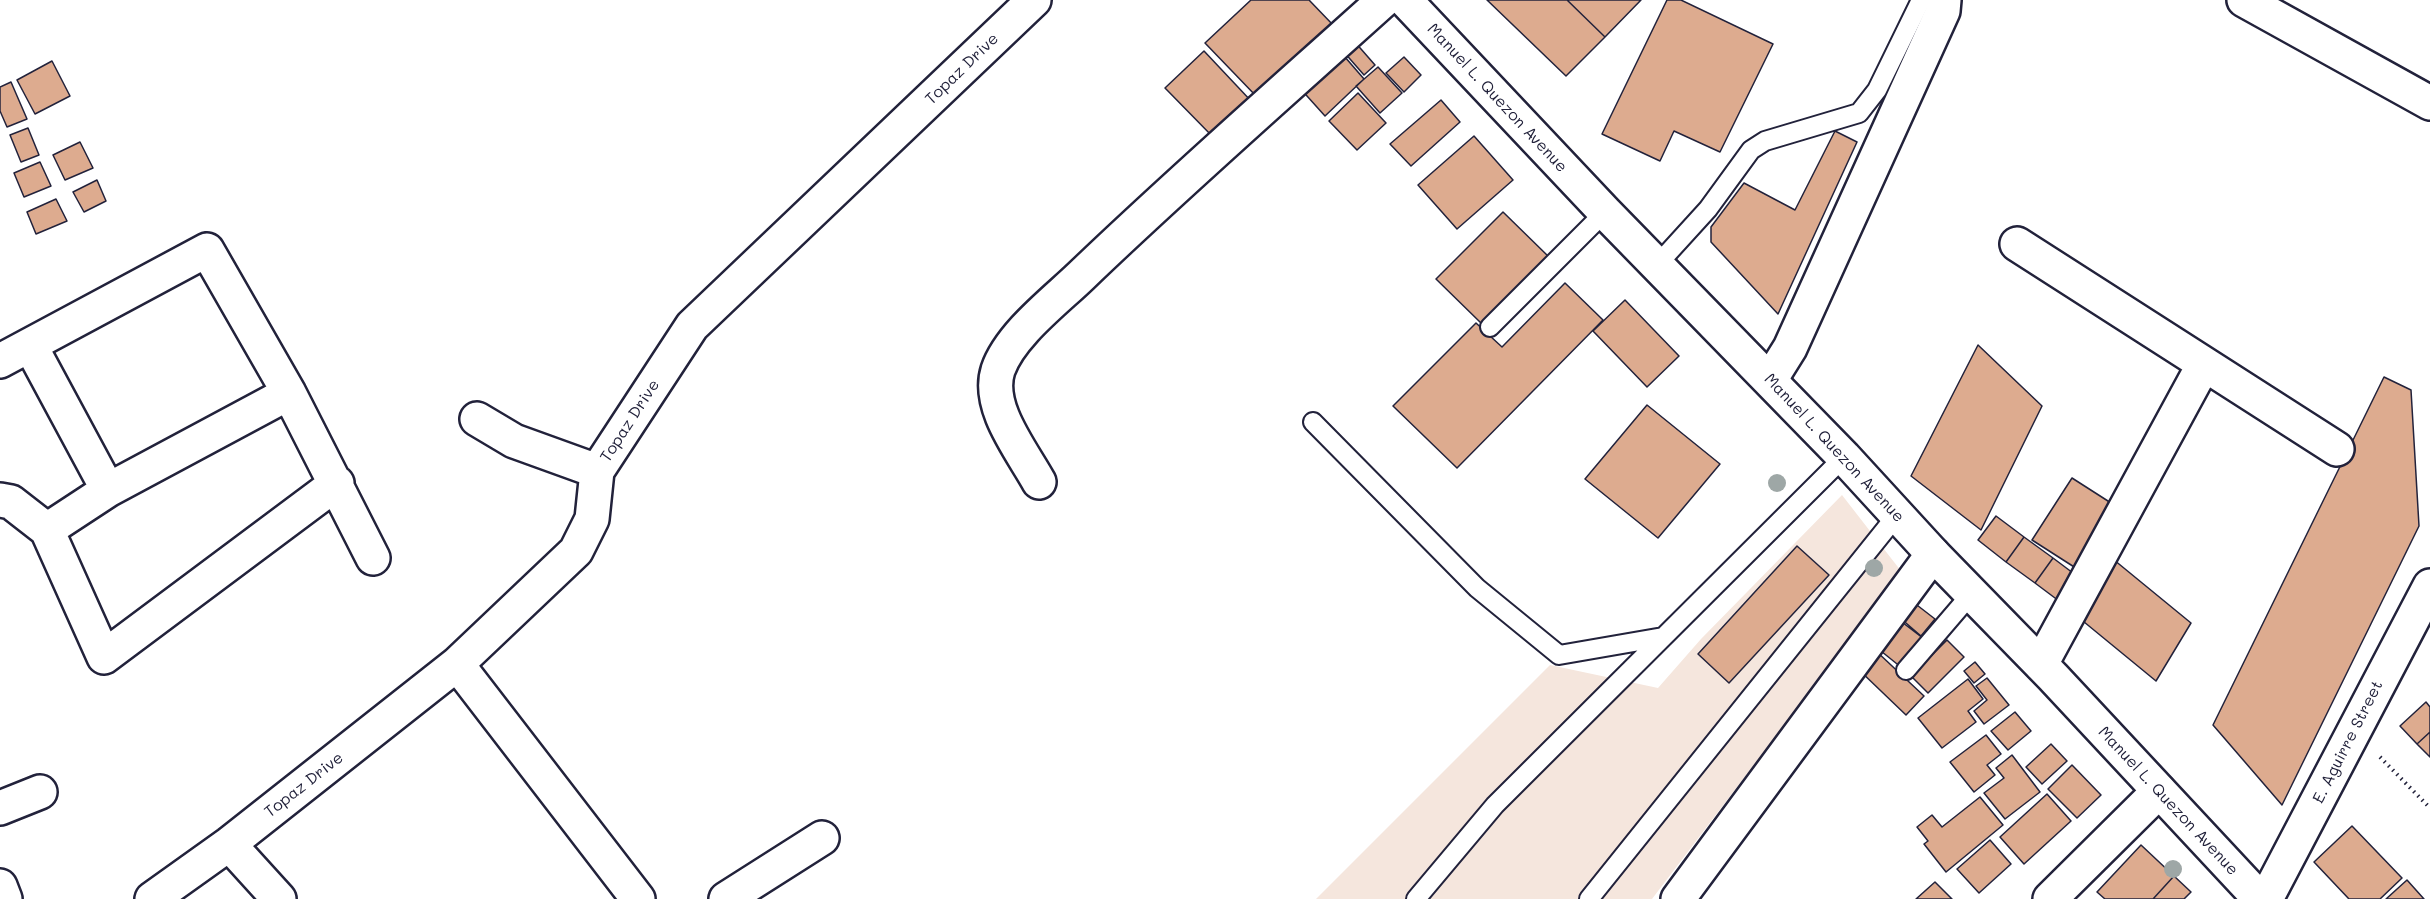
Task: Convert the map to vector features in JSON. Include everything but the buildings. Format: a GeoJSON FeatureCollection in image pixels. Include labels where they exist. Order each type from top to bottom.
{"type":"FeatureCollection","features":[{"type":"Feature","properties":{"kind":"street","name":"Topaz Drive"},"geometry":{"type":"LineString","coordinates":[[152,899],[229,844],[457,664],[576,551],[592,519],[597,471],[692,326],[1034,0]]}},
{"type":"Feature","properties":{"kind":"street"},"geometry":{"type":"LineString","coordinates":[[1039,482],[999,411],[995,390],[998,371],[1006,352],[1115,243],[1384,0]]}},
{"type":"Feature","properties":{"kind":"street","name":"Manuel L. Quezon Avenue"},"geometry":{"type":"LineString","coordinates":[[1405,0],[1605,212],[1770,380],[1933,554],[2041,664],[2159,790],[2254,897]]}},
{"type":"Feature","properties":{"kind":"street"},"geometry":{"type":"LineString","coordinates":[[1770,380],[1795,337],[1943,11],[1944,0]]}},
{"type":"Feature","properties":{"kind":"street"},"geometry":{"type":"LineString","coordinates":[[2244,0],[2430,103]]}},
{"type":"Feature","properties":{"kind":"street"},"geometry":{"type":"LineString","coordinates":[[2017,244],[2337,449]]}},
{"type":"Feature","properties":{"kind":"street"},"geometry":{"type":"LineString","coordinates":[[0,361],[207,250],[290,393],[374,558]]}},
{"type":"Feature","properties":{"kind":"street"},"geometry":{"type":"LineString","coordinates":[[30,345],[108,490]]}},
{"type":"Feature","properties":{"kind":"street"},"geometry":{"type":"LineString","coordinates":[[2041,664],[2204,364]]}},
{"type":"Feature","properties":{"kind":"street"},"geometry":{"type":"LineString","coordinates":[[47,530],[108,490],[290,393]]}},
{"type":"Feature","properties":{"kind":"street"},"geometry":{"type":"LineString","coordinates":[[477,418],[514,441],[597,471]]}},
{"type":"Feature","properties":{"kind":"street"},"geometry":{"type":"LineString","coordinates":[[0,500],[11,502],[47,530],[104,657],[337,483]]}},
{"type":"Feature","properties":{"kind":"street"},"geometry":{"type":"LineString","coordinates":[[1678,899],[1933,554]]}},
{"type":"Feature","properties":{"kind":"street","name":"E. Aguirre Street"},"geometry":{"type":"LineString","coordinates":[[2254,897],[2353,733],[2430,586]]}},
{"type":"Feature","properties":{"kind":"street"},"geometry":{"type":"LineString","coordinates":[[457,664],[638,899]]}},
{"type":"Feature","properties":{"kind":"street"},"geometry":{"type":"LineString","coordinates":[[2050,899],[2159,790]]}},
{"type":"Feature","properties":{"kind":"street"},"geometry":{"type":"LineString","coordinates":[[0,808],[40,792]]}},
{"type":"Feature","properties":{"kind":"street"},"geometry":{"type":"LineString","coordinates":[[726,899],[822,838]]}},
{"type":"Feature","properties":{"kind":"street"},"geometry":{"type":"LineString","coordinates":[[229,844],[279,899]]}},
{"type":"Feature","properties":{"kind":"street"},"geometry":{"type":"LineString","coordinates":[[0,886],[5,899]]}},
{"type":"Feature","properties":{"kind":"lane"},"geometry":{"type":"LineString","coordinates":[[1657,265],[1708,208],[1751,150],[1765,141],[1859,113],[1877,90],[1921,0]]}},
{"type":"Feature","properties":{"kind":"lane"},"geometry":{"type":"LineString","coordinates":[[1490,327],[1605,212]]}},
{"type":"Feature","properties":{"kind":"lane"},"geometry":{"type":"LineString","coordinates":[[1313,422],[1477,588],[1559,655],[1663,637]]}},
{"type":"Feature","properties":{"kind":"lane"},"geometry":{"type":"LineString","coordinates":[[1416,899],[1495,805],[1844,457]]}},
{"type":"Feature","properties":{"kind":"lane"},"geometry":{"type":"LineString","coordinates":[[1589,899],[1897,515]]}},
{"type":"Feature","properties":{"kind":"lane"},"geometry":{"type":"LineString","coordinates":[[1906,670],[1972,593]]}},
{"type":"Feature","properties":{"kind":"path"},"geometry":{"type":"LineString","coordinates":[[2353,733],[2430,808]]}},
{"type":"Feature","properties":{"kind":"shaded area"},"geometry":{"type":"Polygon","coordinates":[[[1842,495],[1901,571],[1652,899],[1316,899],[1550,665],[1658,688],[1701,639],[1842,495]]]}}]}
